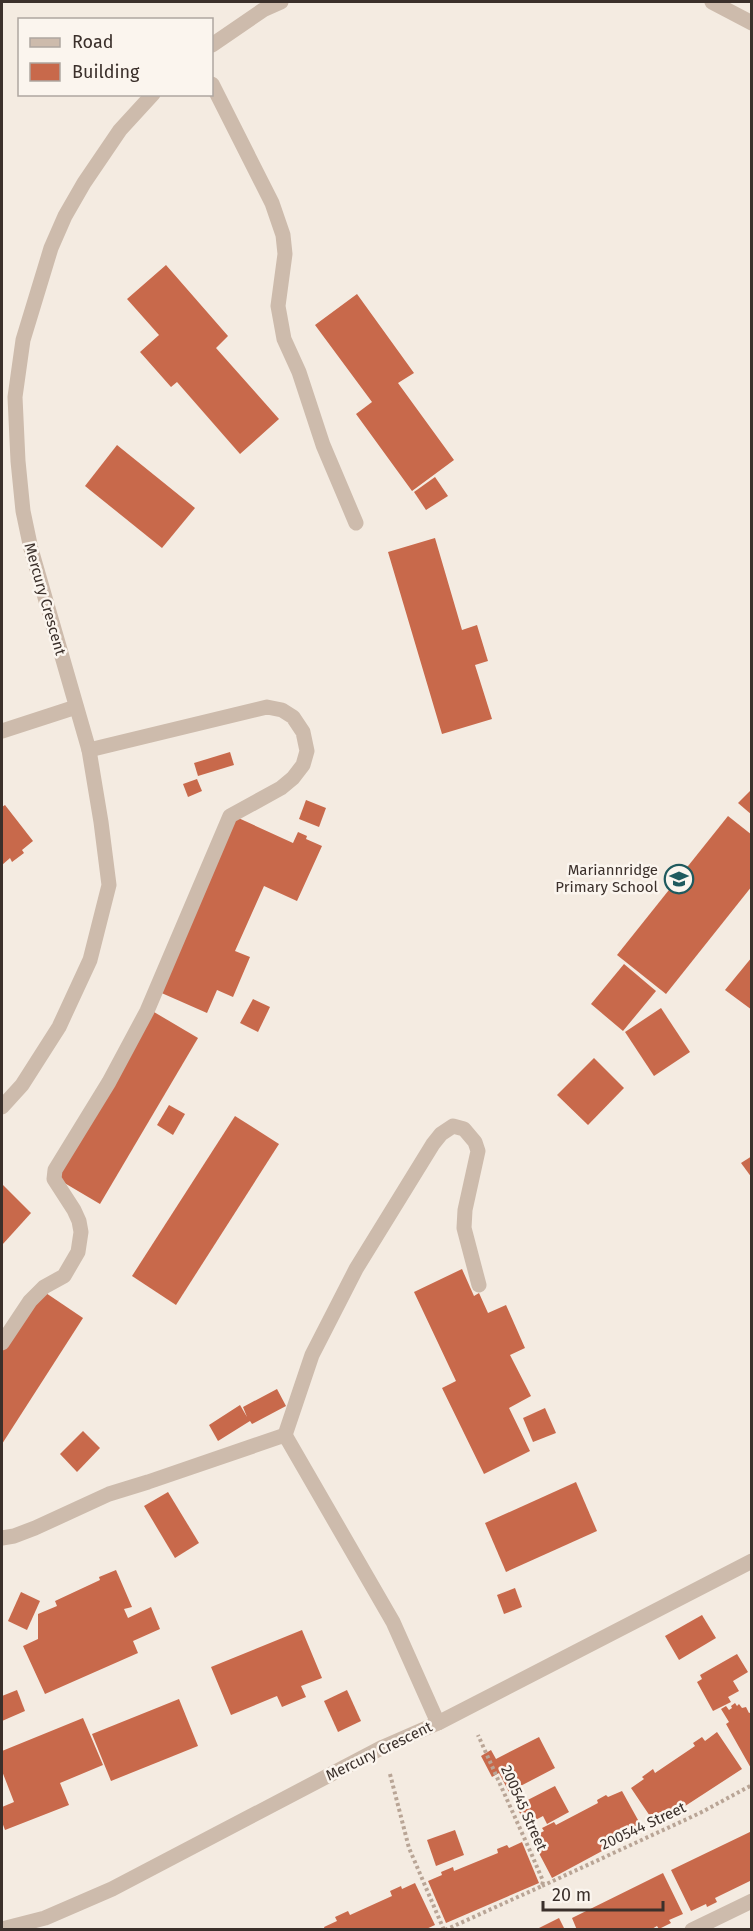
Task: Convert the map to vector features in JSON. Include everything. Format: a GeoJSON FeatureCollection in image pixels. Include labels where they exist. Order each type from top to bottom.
{"type":"FeatureCollection","features":[{"type":"Feature","properties":{"kind":"street"},"geometry":{"type":"LineString","coordinates":[[213,44],[264,10],[281,2]]}},
{"type":"Feature","properties":{"kind":"street"},"geometry":{"type":"LineString","coordinates":[[711,2],[752,23]]}},
{"type":"Feature","properties":{"kind":"street"},"geometry":{"type":"LineString","coordinates":[[213,86],[272,203],[284,235],[285,254],[278,306],[284,339],[299,372],[323,445],[356,523]]}},
{"type":"Feature","properties":{"kind":"street","name":"Mercury Crescent"},"geometry":{"type":"LineString","coordinates":[[2,1107],[22,1085],[59,1027],[90,960],[109,885],[89,750],[31,549],[23,511],[15,397],[23,340],[51,249],[65,216],[120,130],[151,96]]}},
{"type":"Feature","properties":{"kind":"street"},"geometry":{"type":"LineString","coordinates":[[2,732],[76,707]]}},
{"type":"Feature","properties":{"kind":"street"},"geometry":{"type":"LineString","coordinates":[[2,1343],[30,1301],[44,1287],[64,1276],[78,1252],[81,1232],[79,1221],[54,1179],[55,1170],[109,1082],[143,1020],[230,816],[293,778],[303,765],[307,751],[303,732],[293,717],[282,710],[267,707],[89,750]]}},
{"type":"Feature","properties":{"kind":"street"},"geometry":{"type":"LineString","coordinates":[[438,1723],[393,1622],[285,1435],[312,1355],[356,1269],[433,1144],[441,1134],[453,1126],[458,1126],[471,1135],[478,1151],[465,1210],[464,1228],[479,1285]]}},
{"type":"Feature","properties":{"kind":"street"},"geometry":{"type":"LineString","coordinates":[[2,1538],[35,1528],[109,1494],[285,1435]]}},
{"type":"Feature","properties":{"kind":"street","name":"Mercury Crescent"},"geometry":{"type":"LineString","coordinates":[[2,1929],[45,1918],[112,1889],[383,1747],[438,1723],[752,1561]]}},
{"type":"Feature","properties":{"kind":"street"},"geometry":{"type":"LineString","coordinates":[[692,1929],[752,1901]]}},
{"type":"Feature","properties":{"kind":"street"},"geometry":{"type":"LineString","coordinates":[[2,1919],[25,1924]]}},
{"type":"Feature","properties":{"kind":"path","name":"200545 Street"},"geometry":{"type":"LineString","coordinates":[[465,1708],[531,1853],[543,1881],[542,1886]]}},
{"type":"Feature","properties":{"kind":"path"},"geometry":{"type":"LineString","coordinates":[[383,1747],[410,1848],[444,1929],[542,1886]]}},
{"type":"Feature","properties":{"kind":"path","name":"200544 Street"},"geometry":{"type":"LineString","coordinates":[[542,1886],[752,1785]]}},
{"type":"Feature","properties":{"kind":"building"},"geometry":{"type":"Polygon","coordinates":[[[166,265],[228,336],[216,348],[279,419],[240,454],[177,382],[171,387],[140,352],[159,335],[127,299],[166,265]]]}},
{"type":"Feature","properties":{"kind":"building"},"geometry":{"type":"Polygon","coordinates":[[[357,294],[414,373],[398,383],[454,460],[412,491],[356,414],[372,402],[315,325],[357,294]]]}},
{"type":"Feature","properties":{"kind":"building"},"geometry":{"type":"Polygon","coordinates":[[[117,445],[195,508],[162,548],[85,486],[117,445]]]}},
{"type":"Feature","properties":{"kind":"building"},"geometry":{"type":"Polygon","coordinates":[[[435,477],[448,496],[426,510],[414,492],[435,477]]]}},
{"type":"Feature","properties":{"kind":"building"},"geometry":{"type":"Polygon","coordinates":[[[435,538],[462,630],[477,625],[488,661],[475,665],[492,719],[442,734],[388,552],[435,538]]]}},
{"type":"Feature","properties":{"kind":"building"},"geometry":{"type":"Polygon","coordinates":[[[230,752],[234,765],[198,776],[194,763],[230,752]]]}},
{"type":"Feature","properties":{"kind":"building"},"geometry":{"type":"Polygon","coordinates":[[[197,779],[202,791],[188,797],[183,784],[197,779]]]}},
{"type":"Feature","properties":{"kind":"building"},"geometry":{"type":"Polygon","coordinates":[[[752,789],[752,815],[738,803],[752,789]]]}},
{"type":"Feature","properties":{"kind":"building"},"geometry":{"type":"Polygon","coordinates":[[[306,800],[326,808],[319,827],[299,819],[306,800]]]}},
{"type":"Feature","properties":{"kind":"building"},"geometry":{"type":"Polygon","coordinates":[[[5,805],[33,841],[22,850],[24,853],[12,862],[10,858],[2,865],[2,807],[5,805]]]}},
{"type":"Feature","properties":{"kind":"building"},"geometry":{"type":"Polygon","coordinates":[[[234,816],[293,843],[298,832],[307,836],[306,839],[322,846],[297,901],[264,886],[235,951],[250,957],[233,997],[217,990],[207,1013],[157,991],[234,816]]]}},
{"type":"Feature","properties":{"kind":"building"},"geometry":{"type":"Polygon","coordinates":[[[728,816],[752,835],[752,886],[666,994],[617,955],[728,816]]]}},
{"type":"Feature","properties":{"kind":"building"},"geometry":{"type":"Polygon","coordinates":[[[752,957],[752,1010],[725,990],[752,957]]]}},
{"type":"Feature","properties":{"kind":"building"},"geometry":{"type":"Polygon","coordinates":[[[624,964],[656,991],[623,1031],[591,1004],[624,964]]]}},
{"type":"Feature","properties":{"kind":"building"},"geometry":{"type":"Polygon","coordinates":[[[253,999],[270,1007],[258,1032],[240,1023],[253,999]]]}},
{"type":"Feature","properties":{"kind":"building"},"geometry":{"type":"Polygon","coordinates":[[[661,1008],[690,1052],[654,1076],[625,1032],[661,1008]]]}},
{"type":"Feature","properties":{"kind":"building"},"geometry":{"type":"Polygon","coordinates":[[[154,1012],[198,1038],[100,1204],[56,1178],[154,1012]]]}},
{"type":"Feature","properties":{"kind":"building"},"geometry":{"type":"Polygon","coordinates":[[[594,1058],[624,1088],[588,1125],[557,1095],[594,1058]]]}},
{"type":"Feature","properties":{"kind":"building"},"geometry":{"type":"Polygon","coordinates":[[[169,1105],[185,1114],[173,1135],[157,1125],[169,1105]]]}},
{"type":"Feature","properties":{"kind":"building"},"geometry":{"type":"Polygon","coordinates":[[[235,1116],[279,1144],[176,1305],[132,1276],[235,1116]]]}},
{"type":"Feature","properties":{"kind":"building"},"geometry":{"type":"Polygon","coordinates":[[[752,1156],[752,1178],[741,1163],[752,1156]]]}},
{"type":"Feature","properties":{"kind":"building"},"geometry":{"type":"Polygon","coordinates":[[[2,1184],[31,1213],[2,1245],[2,1184]]]}},
{"type":"Feature","properties":{"kind":"building"},"geometry":{"type":"Polygon","coordinates":[[[462,1269],[474,1296],[479,1293],[488,1313],[506,1305],[525,1348],[510,1355],[531,1396],[509,1408],[530,1451],[484,1474],[442,1388],[456,1381],[414,1292],[462,1269]]]}},
{"type":"Feature","properties":{"kind":"building"},"geometry":{"type":"Polygon","coordinates":[[[40,1289],[83,1318],[2,1444],[2,1347],[40,1289]]]}},
{"type":"Feature","properties":{"kind":"building"},"geometry":{"type":"Polygon","coordinates":[[[277,1389],[286,1406],[252,1424],[250,1421],[218,1441],[209,1425],[240,1405],[247,1417],[243,1407],[277,1389]]]}},
{"type":"Feature","properties":{"kind":"building"},"geometry":{"type":"Polygon","coordinates":[[[545,1408],[556,1433],[533,1442],[523,1418],[545,1408]]]}},
{"type":"Feature","properties":{"kind":"building"},"geometry":{"type":"Polygon","coordinates":[[[83,1431],[100,1448],[77,1472],[60,1454],[83,1431]]]}},
{"type":"Feature","properties":{"kind":"building"},"geometry":{"type":"Polygon","coordinates":[[[576,1482],[597,1531],[506,1572],[485,1523],[576,1482]]]}},
{"type":"Feature","properties":{"kind":"building"},"geometry":{"type":"Polygon","coordinates":[[[168,1492],[199,1543],[175,1558],[144,1506],[168,1492]]]}},
{"type":"Feature","properties":{"kind":"building"},"geometry":{"type":"Polygon","coordinates":[[[116,1570],[132,1607],[124,1609],[128,1618],[151,1607],[160,1629],[133,1641],[138,1653],[45,1694],[23,1646],[38,1639],[38,1614],[57,1606],[55,1601],[116,1570]]]}},
{"type":"Feature","properties":{"kind":"building"},"geometry":{"type":"Polygon","coordinates":[[[515,1588],[522,1607],[504,1614],[497,1595],[515,1588]]]}},
{"type":"Feature","properties":{"kind":"building"},"geometry":{"type":"Polygon","coordinates":[[[21,1592],[40,1601],[27,1630],[8,1621],[21,1592]]]}},
{"type":"Feature","properties":{"kind":"building"},"geometry":{"type":"Polygon","coordinates":[[[702,1615],[716,1638],[679,1660],[665,1636],[702,1615]]]}},
{"type":"Feature","properties":{"kind":"building"},"geometry":{"type":"Polygon","coordinates":[[[302,1630],[322,1678],[301,1686],[306,1697],[282,1707],[277,1696],[231,1715],[211,1667],[302,1630]]]}},
{"type":"Feature","properties":{"kind":"building"},"geometry":{"type":"Polygon","coordinates":[[[737,1654],[748,1672],[733,1681],[739,1691],[728,1697],[731,1702],[713,1711],[697,1682],[702,1679],[700,1675],[737,1654]]]}},
{"type":"Feature","properties":{"kind":"building"},"geometry":{"type":"Polygon","coordinates":[[[17,1690],[25,1711],[2,1721],[2,1696],[17,1690]]]}},
{"type":"Feature","properties":{"kind":"building"},"geometry":{"type":"Polygon","coordinates":[[[347,1690],[361,1721],[338,1732],[324,1701],[347,1690]]]}},
{"type":"Feature","properties":{"kind":"building"},"geometry":{"type":"Polygon","coordinates":[[[179,1699],[198,1746],[111,1781],[92,1734],[179,1699]]]}},
{"type":"Feature","properties":{"kind":"building"},"geometry":{"type":"Polygon","coordinates":[[[735,1703],[742,1708],[746,1707],[749,1713],[752,1712],[752,1770],[726,1724],[729,1722],[721,1709],[726,1706],[729,1710],[735,1703]]]}},
{"type":"Feature","properties":{"kind":"building"},"geometry":{"type":"Polygon","coordinates":[[[83,1718],[103,1765],[60,1783],[69,1805],[5,1830],[2,1822],[2,1807],[14,1802],[2,1771],[2,1751],[83,1718]]]}},
{"type":"Feature","properties":{"kind":"building"},"geometry":{"type":"Polygon","coordinates":[[[717,1732],[742,1769],[656,1825],[631,1788],[653,1769],[655,1773],[695,1746],[693,1743],[702,1737],[705,1741],[717,1732]]]}},
{"type":"Feature","properties":{"kind":"building"},"geometry":{"type":"Polygon","coordinates":[[[539,1737],[555,1768],[509,1792],[499,1773],[492,1777],[481,1756],[491,1750],[496,1759],[539,1737]]]}},
{"type":"Feature","properties":{"kind":"building"},"geometry":{"type":"Polygon","coordinates":[[[555,1786],[569,1812],[547,1824],[543,1816],[526,1825],[516,1806],[555,1786]]]}},
{"type":"Feature","properties":{"kind":"building"},"geometry":{"type":"Polygon","coordinates":[[[622,1791],[643,1829],[552,1878],[531,1838],[544,1831],[542,1828],[554,1822],[556,1825],[598,1803],[597,1800],[606,1795],[608,1797],[622,1791]]]}},
{"type":"Feature","properties":{"kind":"building"},"geometry":{"type":"Polygon","coordinates":[[[455,1830],[464,1855],[436,1866],[427,1840],[455,1830]]]}},
{"type":"Feature","properties":{"kind":"building"},"geometry":{"type":"Polygon","coordinates":[[[752,1831],[752,1880],[715,1898],[717,1902],[691,1911],[671,1870],[752,1831]]]}},
{"type":"Feature","properties":{"kind":"building"},"geometry":{"type":"Polygon","coordinates":[[[522,1842],[539,1883],[446,1923],[428,1881],[453,1867],[454,1871],[498,1853],[497,1849],[507,1845],[509,1848],[522,1842]]]}},
{"type":"Feature","properties":{"kind":"building"},"geometry":{"type":"Polygon","coordinates":[[[663,1873],[683,1914],[669,1920],[671,1923],[659,1929],[657,1926],[650,1930],[577,1930],[572,1918],[663,1873]]]}},
{"type":"Feature","properties":{"kind":"building"},"geometry":{"type":"Polygon","coordinates":[[[415,1883],[435,1925],[424,1930],[325,1930],[324,1927],[337,1921],[335,1917],[348,1911],[350,1915],[392,1896],[390,1891],[415,1883]]]}},
{"type":"Feature","properties":{"kind":"building"},"geometry":{"type":"Polygon","coordinates":[[[559,1918],[565,1930],[535,1930],[559,1918]]]}},
{"type":"Feature","properties":{"kind":"place","name":"Mariannridge Primary School"},"geometry":{"type":"Point","coordinates":[679,879]}}]}
